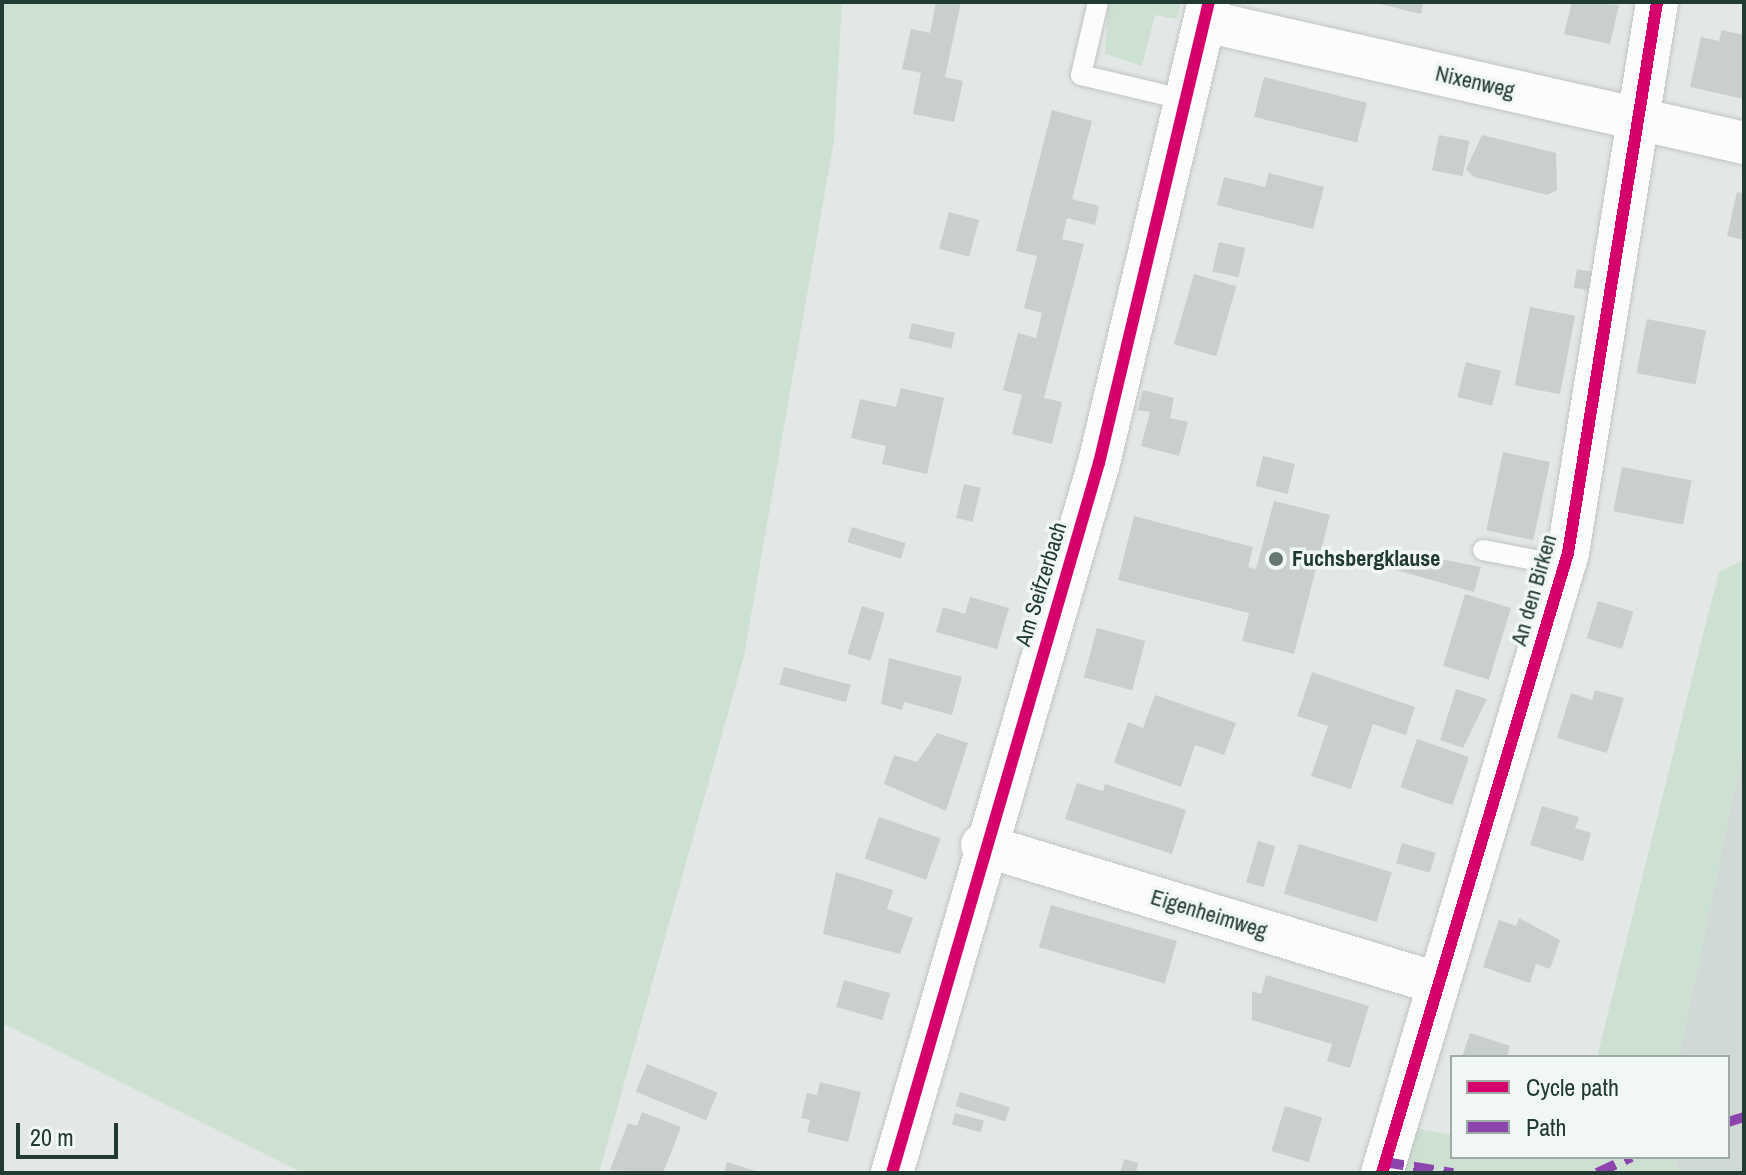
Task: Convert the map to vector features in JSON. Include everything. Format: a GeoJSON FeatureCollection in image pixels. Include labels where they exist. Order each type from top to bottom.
{"type":"FeatureCollection","features":[{"type":"Feature","properties":{"kind":"street","name":"An den Birken"},"geometry":{"type":"LineString","coordinates":[[1382,1173],[1435,983],[1565,566],[1657,2]]}},
{"type":"Feature","properties":{"kind":"street","name":"Am Seifzerbach"},"geometry":{"type":"LineString","coordinates":[[892,1173],[982,845],[1099,463],[1207,12]]}},
{"type":"Feature","properties":{"kind":"street","name":"Nixenweg"},"geometry":{"type":"LineString","coordinates":[[1207,12],[1744,143]]}},
{"type":"Feature","properties":{"kind":"street","name":"Eigenheimweg"},"geometry":{"type":"LineString","coordinates":[[982,845],[1435,983]]}},
{"type":"Feature","properties":{"kind":"lane"},"geometry":{"type":"LineString","coordinates":[[1098,2],[1081,75],[1186,100]]}},
{"type":"Feature","properties":{"kind":"lane"},"geometry":{"type":"LineString","coordinates":[[1483,550],[1565,566]]}},
{"type":"Feature","properties":{"kind":"shaded area"},"geometry":{"type":"Polygon","coordinates":[[[1744,745],[1744,1173],[1679,1173],[1676,1159],[1730,1159],[1730,1055],[1679,1055],[1744,745]]]}},
{"type":"Feature","properties":{"kind":"green space"},"geometry":{"type":"Polygon","coordinates":[[[2,2],[842,2],[834,140],[744,656],[599,1173],[303,1173],[2,1023],[2,2]]]}},
{"type":"Feature","properties":{"kind":"green space"},"geometry":{"type":"Polygon","coordinates":[[[1108,2],[1181,2],[1177,19],[1155,15],[1142,66],[1105,54],[1108,2]]]}},
{"type":"Feature","properties":{"kind":"green space"},"geometry":{"type":"Polygon","coordinates":[[[1744,560],[1744,745],[1679,1055],[1598,1055],[1719,572],[1744,560]]]}},
{"type":"Feature","properties":{"kind":"green space"},"geometry":{"type":"Polygon","coordinates":[[[1393,1124],[1450,1135],[1450,1159],[1676,1159],[1679,1173],[1382,1173],[1393,1124]]]}},
{"type":"Feature","properties":{"kind":"building"},"geometry":{"type":"Polygon","coordinates":[[[936,2],[961,2],[945,77],[963,81],[954,122],[913,114],[921,73],[902,69],[911,29],[930,33],[936,2]]]}},
{"type":"Feature","properties":{"kind":"building"},"geometry":{"type":"Polygon","coordinates":[[[1372,2],[1423,2],[1421,14],[1372,2]]]}},
{"type":"Feature","properties":{"kind":"building"},"geometry":{"type":"Polygon","coordinates":[[[1572,2],[1619,5],[1610,44],[1564,34],[1572,2]]]}},
{"type":"Feature","properties":{"kind":"building"},"geometry":{"type":"Polygon","coordinates":[[[1722,30],[1744,35],[1744,99],[1690,87],[1701,37],[1719,41],[1722,30]]]}},
{"type":"Feature","properties":{"kind":"building"},"geometry":{"type":"Polygon","coordinates":[[[1264,77],[1367,103],[1357,142],[1254,117],[1264,77]]]}},
{"type":"Feature","properties":{"kind":"building"},"geometry":{"type":"Polygon","coordinates":[[[1052,110],[1092,121],[1072,199],[1099,206],[1095,225],[1067,218],[1062,239],[1084,244],[1044,398],[1062,402],[1052,444],[1012,434],[1022,395],[1003,390],[1018,333],[1036,338],[1042,313],[1024,308],[1037,256],[1016,251],[1052,110]]]}},
{"type":"Feature","properties":{"kind":"building"},"geometry":{"type":"Polygon","coordinates":[[[1439,135],[1469,141],[1463,176],[1432,170],[1439,135]]]}},
{"type":"Feature","properties":{"kind":"building"},"geometry":{"type":"Polygon","coordinates":[[[1482,135],[1556,153],[1557,190],[1547,195],[1474,177],[1466,169],[1482,135]]]}},
{"type":"Feature","properties":{"kind":"building"},"geometry":{"type":"Polygon","coordinates":[[[1269,173],[1324,187],[1313,229],[1217,205],[1224,177],[1265,187],[1269,173]]]}},
{"type":"Feature","properties":{"kind":"building"},"geometry":{"type":"Polygon","coordinates":[[[1737,192],[1744,194],[1744,240],[1727,236],[1737,192]]]}},
{"type":"Feature","properties":{"kind":"building"},"geometry":{"type":"Polygon","coordinates":[[[949,212],[979,220],[969,257],[939,249],[949,212]]]}},
{"type":"Feature","properties":{"kind":"building"},"geometry":{"type":"Polygon","coordinates":[[[1219,242],[1245,248],[1239,277],[1212,271],[1219,242]]]}},
{"type":"Feature","properties":{"kind":"building"},"geometry":{"type":"Polygon","coordinates":[[[1577,269],[1599,273],[1595,292],[1574,288],[1577,269]]]}},
{"type":"Feature","properties":{"kind":"building"},"geometry":{"type":"Polygon","coordinates":[[[1194,274],[1236,286],[1216,356],[1174,344],[1194,274]]]}},
{"type":"Feature","properties":{"kind":"building"},"geometry":{"type":"Polygon","coordinates":[[[1530,307],[1575,316],[1560,394],[1515,386],[1530,307]]]}},
{"type":"Feature","properties":{"kind":"building"},"geometry":{"type":"Polygon","coordinates":[[[1647,319],[1706,330],[1695,384],[1637,373],[1647,319]]]}},
{"type":"Feature","properties":{"kind":"building"},"geometry":{"type":"Polygon","coordinates":[[[912,323],[955,333],[951,348],[908,339],[912,323]]]}},
{"type":"Feature","properties":{"kind":"building"},"geometry":{"type":"Polygon","coordinates":[[[1466,362],[1501,371],[1492,406],[1457,397],[1466,362]]]}},
{"type":"Feature","properties":{"kind":"building"},"geometry":{"type":"Polygon","coordinates":[[[901,388],[944,398],[927,474],[882,464],[886,446],[851,438],[860,399],[896,407],[901,388]]]}},
{"type":"Feature","properties":{"kind":"building"},"geometry":{"type":"Polygon","coordinates":[[[1143,390],[1174,398],[1170,418],[1188,422],[1179,456],[1141,446],[1150,412],[1138,410],[1143,390]]]}},
{"type":"Feature","properties":{"kind":"building"},"geometry":{"type":"Polygon","coordinates":[[[1503,452],[1550,462],[1533,540],[1486,530],[1503,452]]]}},
{"type":"Feature","properties":{"kind":"building"},"geometry":{"type":"Polygon","coordinates":[[[1263,456],[1295,464],[1288,494],[1256,486],[1263,456]]]}},
{"type":"Feature","properties":{"kind":"building"},"geometry":{"type":"Polygon","coordinates":[[[1622,467],[1692,481],[1683,525],[1613,511],[1622,467]]]}},
{"type":"Feature","properties":{"kind":"building"},"geometry":{"type":"Polygon","coordinates":[[[964,484],[981,488],[973,522],[956,518],[964,484]]]}},
{"type":"Feature","properties":{"kind":"building"},"geometry":{"type":"Polygon","coordinates":[[[1274,501],[1330,515],[1294,654],[1242,641],[1249,613],[1118,580],[1134,516],[1253,547],[1248,567],[1256,569],[1274,501]]]}},
{"type":"Feature","properties":{"kind":"building"},"geometry":{"type":"Polygon","coordinates":[[[852,527],[906,543],[901,559],[847,542],[852,527]]]}},
{"type":"Feature","properties":{"kind":"building"},"geometry":{"type":"Polygon","coordinates":[[[1395,550],[1481,567],[1474,592],[1389,568],[1395,550]]]}},
{"type":"Feature","properties":{"kind":"building"},"geometry":{"type":"Polygon","coordinates":[[[1465,594],[1511,608],[1489,680],[1443,666],[1465,594]]]}},
{"type":"Feature","properties":{"kind":"building"},"geometry":{"type":"Polygon","coordinates":[[[970,597],[1009,608],[997,649],[936,632],[943,607],[965,614],[970,597]]]}},
{"type":"Feature","properties":{"kind":"building"},"geometry":{"type":"Polygon","coordinates":[[[1598,601],[1633,612],[1622,649],[1587,638],[1598,601]]]}},
{"type":"Feature","properties":{"kind":"building"},"geometry":{"type":"Polygon","coordinates":[[[862,606],[885,613],[870,661],[847,654],[862,606]]]}},
{"type":"Feature","properties":{"kind":"building"},"geometry":{"type":"Polygon","coordinates":[[[1097,628],[1145,641],[1132,690],[1084,677],[1097,628]]]}},
{"type":"Feature","properties":{"kind":"building"},"geometry":{"type":"Polygon","coordinates":[[[889,658],[962,677],[952,715],[904,702],[902,710],[881,704],[889,658]]]}},
{"type":"Feature","properties":{"kind":"building"},"geometry":{"type":"Polygon","coordinates":[[[784,667],[851,685],[846,702],[779,684],[784,667]]]}},
{"type":"Feature","properties":{"kind":"building"},"geometry":{"type":"Polygon","coordinates":[[[1312,672],[1415,707],[1406,735],[1373,724],[1351,789],[1311,776],[1328,726],[1297,716],[1312,672]]]}},
{"type":"Feature","properties":{"kind":"building"},"geometry":{"type":"Polygon","coordinates":[[[1456,689],[1487,699],[1463,748],[1440,740],[1456,689]]]}},
{"type":"Feature","properties":{"kind":"building"},"geometry":{"type":"Polygon","coordinates":[[[1595,690],[1624,698],[1607,753],[1557,738],[1571,693],[1592,700],[1595,690]]]}},
{"type":"Feature","properties":{"kind":"building"},"geometry":{"type":"Polygon","coordinates":[[[1155,695],[1236,723],[1224,755],[1195,745],[1181,787],[1114,763],[1128,722],[1143,728],[1155,695]]]}},
{"type":"Feature","properties":{"kind":"building"},"geometry":{"type":"Polygon","coordinates":[[[937,733],[968,743],[946,811],[884,784],[894,755],[917,762],[937,733]]]}},
{"type":"Feature","properties":{"kind":"building"},"geometry":{"type":"Polygon","coordinates":[[[1417,739],[1469,757],[1452,805],[1400,787],[1417,739]]]}},
{"type":"Feature","properties":{"kind":"building"},"geometry":{"type":"Polygon","coordinates":[[[1077,783],[1103,791],[1105,784],[1186,810],[1172,854],[1065,819],[1077,783]]]}},
{"type":"Feature","properties":{"kind":"building"},"geometry":{"type":"Polygon","coordinates":[[[1542,806],[1579,817],[1575,828],[1591,833],[1583,861],[1530,845],[1542,806]]]}},
{"type":"Feature","properties":{"kind":"building"},"geometry":{"type":"Polygon","coordinates":[[[879,817],[940,838],[926,880],[865,859],[879,817]]]}},
{"type":"Feature","properties":{"kind":"building"},"geometry":{"type":"Polygon","coordinates":[[[1258,841],[1275,846],[1263,887],[1246,882],[1258,841]]]}},
{"type":"Feature","properties":{"kind":"building"},"geometry":{"type":"Polygon","coordinates":[[[1402,843],[1436,853],[1430,873],[1396,863],[1402,843]]]}},
{"type":"Feature","properties":{"kind":"building"},"geometry":{"type":"Polygon","coordinates":[[[1299,844],[1392,872],[1377,922],[1284,894],[1299,844]]]}},
{"type":"Feature","properties":{"kind":"building"},"geometry":{"type":"Polygon","coordinates":[[[836,872],[893,890],[887,909],[913,918],[900,954],[823,934],[836,872]]]}},
{"type":"Feature","properties":{"kind":"building"},"geometry":{"type":"Polygon","coordinates":[[[1051,905],[1177,941],[1165,983],[1039,947],[1051,905]]]}},
{"type":"Feature","properties":{"kind":"building"},"geometry":{"type":"Polygon","coordinates":[[[1519,918],[1560,940],[1550,969],[1536,964],[1530,983],[1483,967],[1499,920],[1516,926],[1519,918]]]}},
{"type":"Feature","properties":{"kind":"building"},"geometry":{"type":"Polygon","coordinates":[[[1266,975],[1369,1006],[1350,1068],[1327,1061],[1332,1044],[1252,1020],[1252,991],[1261,994],[1266,975]]]}},
{"type":"Feature","properties":{"kind":"building"},"geometry":{"type":"Polygon","coordinates":[[[844,980],[890,993],[882,1020],[836,1007],[844,980]]]}},
{"type":"Feature","properties":{"kind":"building"},"geometry":{"type":"Polygon","coordinates":[[[1470,1033],[1510,1046],[1508,1055],[1463,1055],[1470,1033]]]}},
{"type":"Feature","properties":{"kind":"building"},"geometry":{"type":"Polygon","coordinates":[[[647,1064],[717,1092],[706,1120],[636,1092],[647,1064]]]}},
{"type":"Feature","properties":{"kind":"building"},"geometry":{"type":"Polygon","coordinates":[[[820,1082],[861,1092],[848,1142],[807,1132],[810,1120],[801,1118],[807,1093],[817,1095],[820,1082]]]}},
{"type":"Feature","properties":{"kind":"building"},"geometry":{"type":"Polygon","coordinates":[[[960,1092],[1010,1107],[1005,1122],[956,1106],[960,1092]]]}},
{"type":"Feature","properties":{"kind":"building"},"geometry":{"type":"Polygon","coordinates":[[[1285,1106],[1322,1117],[1309,1162],[1271,1151],[1285,1106]]]}},
{"type":"Feature","properties":{"kind":"building"},"geometry":{"type":"Polygon","coordinates":[[[642,1112],[681,1127],[663,1173],[610,1170],[628,1123],[637,1126],[642,1112]]]}},
{"type":"Feature","properties":{"kind":"building"},"geometry":{"type":"Polygon","coordinates":[[[955,1113],[984,1121],[981,1132],[952,1125],[955,1113]]]}},
{"type":"Feature","properties":{"kind":"building"},"geometry":{"type":"Polygon","coordinates":[[[1124,1159],[1138,1163],[1136,1173],[1120,1173],[1124,1159]]]}},
{"type":"Feature","properties":{"kind":"building"},"geometry":{"type":"Polygon","coordinates":[[[727,1162],[759,1172],[759,1173],[724,1173],[727,1162]]]}},
{"type":"Feature","properties":{"kind":"marked path"},"geometry":{"type":"LineString","coordinates":[[1730,1121],[1744,1117]]}},
{"type":"Feature","properties":{"kind":"marked path"},"geometry":{"type":"LineString","coordinates":[[1597,1173],[1628,1159]]}},
{"type":"Feature","properties":{"kind":"marked path"},"geometry":{"type":"LineString","coordinates":[[1384,1162],[1453,1173]]}},
{"type":"Feature","properties":{"kind":"cycle path"},"geometry":{"type":"LineString","coordinates":[[892,1173],[1099,463],[1209,2]]}},
{"type":"Feature","properties":{"kind":"cycle path"},"geometry":{"type":"LineString","coordinates":[[1382,1173],[1568,553],[1657,2]]}},
{"type":"Feature","properties":{"kind":"place","name":"Fuchsbergklause"},"geometry":{"type":"Point","coordinates":[1276,559]}}]}
